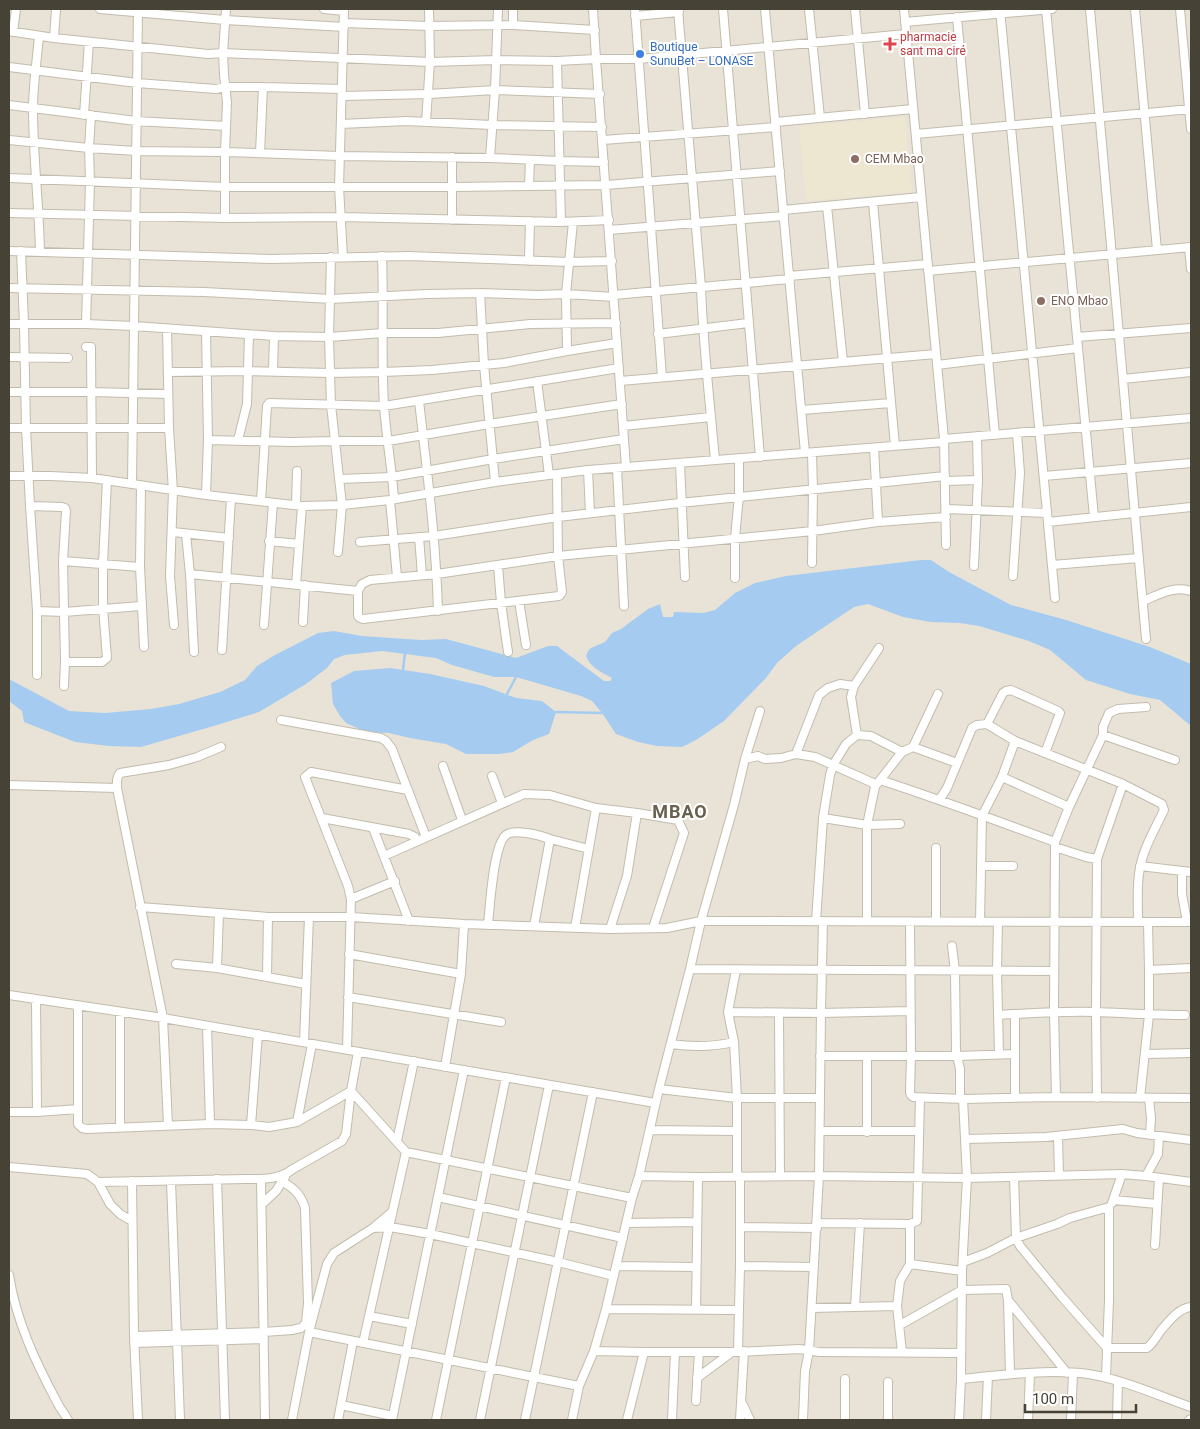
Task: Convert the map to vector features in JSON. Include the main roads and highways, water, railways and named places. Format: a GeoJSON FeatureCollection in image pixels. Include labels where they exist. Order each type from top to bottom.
{"type":"FeatureCollection","features":[{"type":"Feature","properties":{"kind":"water"},"geometry":{"type":"Polygon","coordinates":[[[931,560],[949,572],[1011,605],[1066,620],[1150,647],[1191,664],[1191,726],[1160,700],[1130,694],[1086,680],[1050,650],[1029,641],[979,626],[931,622],[903,617],[868,604],[854,607],[796,646],[777,663],[766,678],[724,721],[682,747],[657,746],[616,734],[592,701],[581,696],[516,677],[494,677],[452,665],[436,658],[382,651],[345,655],[334,659],[327,668],[306,684],[259,712],[141,747],[75,742],[24,722],[22,711],[9,701],[9,679],[69,711],[105,713],[151,709],[179,704],[220,692],[245,680],[257,666],[275,655],[318,633],[334,631],[362,636],[421,640],[446,639],[516,658],[548,646],[557,646],[604,681],[610,681],[612,678],[591,664],[586,656],[588,651],[605,642],[612,633],[621,629],[648,609],[660,604],[663,617],[673,617],[674,612],[703,613],[715,610],[735,593],[755,583],[786,576],[931,560]]]}},
{"type":"Feature","properties":{"kind":"water"},"geometry":{"type":"Polygon","coordinates":[[[390,668],[430,674],[484,686],[516,698],[542,701],[556,712],[549,734],[533,740],[513,752],[466,754],[446,744],[389,733],[366,732],[346,723],[333,704],[331,683],[354,671],[390,668]]]}},
{"type":"Feature","properties":{"kind":"waterway"},"geometry":{"type":"LineString","coordinates":[[403,670],[405,653]]}},
{"type":"Feature","properties":{"kind":"waterway"},"geometry":{"type":"LineString","coordinates":[[507,694],[516,677]]}},
{"type":"Feature","properties":{"kind":"waterway"},"geometry":{"type":"LineString","coordinates":[[556,712],[602,713]]}},
{"type":"Feature","properties":{"kind":"place","name":"pharmacie sant ma ciré"},"geometry":{"type":"Point","coordinates":[890,44]}},
{"type":"Feature","properties":{"kind":"place","name":"Boutique SunuBet – LONASE"},"geometry":{"type":"Point","coordinates":[640,54]}},
{"type":"Feature","properties":{"kind":"place","name":"CEM Mbao"},"geometry":{"type":"Point","coordinates":[855,159]}},
{"type":"Feature","properties":{"kind":"place","name":"ENO Mbao"},"geometry":{"type":"Point","coordinates":[1041,301]}},
{"type":"Feature","properties":{"kind":"district","name":"MBAO"},"geometry":{"type":"Point","coordinates":[680,811]}}]}
